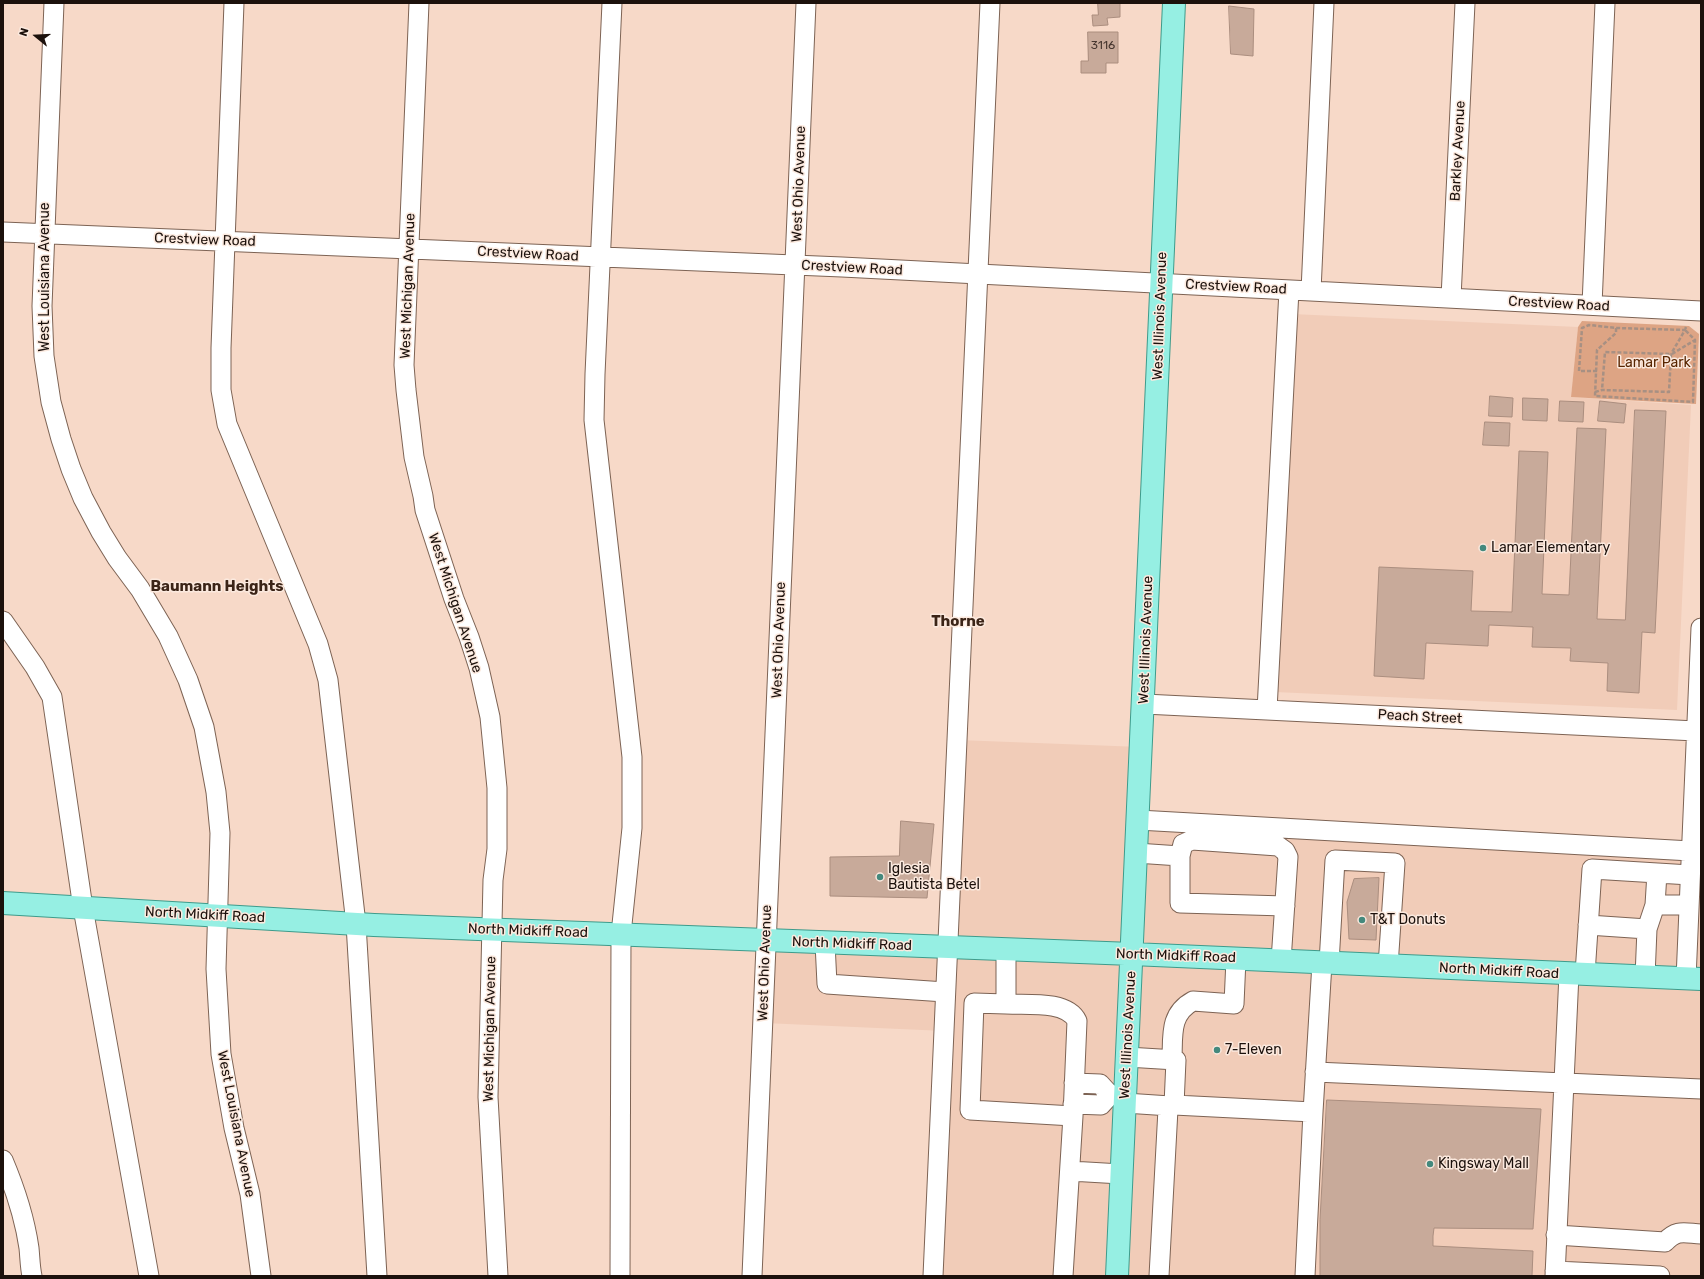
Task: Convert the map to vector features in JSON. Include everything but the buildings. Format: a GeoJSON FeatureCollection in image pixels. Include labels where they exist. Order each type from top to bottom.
{"type":"FeatureCollection","features":[{"type":"Feature","properties":{"kind":"main road","name":"West Illinois Avenue"},"geometry":{"type":"LineString","coordinates":[[1117,1276],[1121,1174],[1120,1097],[1127,1057],[1144,704],[1174,3]]}},
{"type":"Feature","properties":{"kind":"main road","name":"North Midkiff Road"},"geometry":{"type":"LineString","coordinates":[[3,903],[356,924],[1132,954],[1694,979]]}},
{"type":"Feature","properties":{"kind":"street","name":"West Louisiana Avenue"},"geometry":{"type":"LineString","coordinates":[[54,3],[42,306],[43,348],[51,402],[71,469],[83,498],[117,558],[140,589],[168,636],[197,704],[208,744],[218,808],[220,833],[216,981],[221,1054],[234,1128],[250,1194],[261,1276]]}},
{"type":"Feature","properties":{"kind":"street"},"geometry":{"type":"LineString","coordinates":[[234,3],[221,390],[227,424],[318,644],[328,680],[356,924],[377,1276]]}},
{"type":"Feature","properties":{"kind":"street","name":"West Michigan Avenue"},"geometry":{"type":"LineString","coordinates":[[419,3],[404,364],[414,457],[425,510],[432,535],[454,599],[469,636],[479,668],[491,727],[497,788],[497,849],[493,880],[488,1097],[498,1276]]}},
{"type":"Feature","properties":{"kind":"street"},"geometry":{"type":"LineString","coordinates":[[612,3],[601,257],[594,374],[594,420],[632,757],[632,828],[621,934],[620,1276]]}},
{"type":"Feature","properties":{"kind":"street","name":"West Ohio Avenue"},"geometry":{"type":"LineString","coordinates":[[752,1276],[806,3]]}},
{"type":"Feature","properties":{"kind":"street"},"geometry":{"type":"LineString","coordinates":[[933,1276],[990,3]]}},
{"type":"Feature","properties":{"kind":"street"},"geometry":{"type":"LineString","coordinates":[[1311,291],[1324,3]]}},
{"type":"Feature","properties":{"kind":"street","name":"Barkley Avenue"},"geometry":{"type":"LineString","coordinates":[[1451,298],[1465,3]]}},
{"type":"Feature","properties":{"kind":"street"},"geometry":{"type":"LineString","coordinates":[[1592,305],[1605,3]]}},
{"type":"Feature","properties":{"kind":"street","name":"Crestview Road"},"geometry":{"type":"LineString","coordinates":[[3,232],[795,265],[1694,311]]}},
{"type":"Feature","properties":{"kind":"street"},"geometry":{"type":"LineString","coordinates":[[1267,710],[1289,290]]}},
{"type":"Feature","properties":{"kind":"street"},"geometry":{"type":"LineString","coordinates":[[3,621],[35,667],[52,697],[83,908],[149,1276]]}},
{"type":"Feature","properties":{"kind":"street"},"geometry":{"type":"LineString","coordinates":[[1694,979],[1689,905],[1701,628]]}},
{"type":"Feature","properties":{"kind":"street","name":"Peach Street"},"geometry":{"type":"LineString","coordinates":[[1144,704],[1696,731]]}},
{"type":"Feature","properties":{"kind":"street"},"geometry":{"type":"LineString","coordinates":[[1138,820],[1691,851]]}},
{"type":"Feature","properties":{"kind":"street"},"geometry":{"type":"LineString","coordinates":[[1281,961],[1286,906],[1288,857],[1286,851],[1278,846],[1192,840],[1183,844],[1180,856],[1180,903],[1286,906]]}},
{"type":"Feature","properties":{"kind":"street"},"geometry":{"type":"LineString","coordinates":[[1136,853],[1180,856]]}},
{"type":"Feature","properties":{"kind":"street"},"geometry":{"type":"LineString","coordinates":[[1305,1276],[1315,1072],[1335,860],[1395,863],[1388,966]]}},
{"type":"Feature","properties":{"kind":"street"},"geometry":{"type":"LineString","coordinates":[[1660,1276],[1555,1274],[1563,1083],[1577,974],[1588,925],[1592,869],[1690,875]]}},
{"type":"Feature","properties":{"kind":"street"},"geometry":{"type":"LineString","coordinates":[[1645,977],[1647,929],[1655,905],[1657,873]]}},
{"type":"Feature","properties":{"kind":"street"},"geometry":{"type":"LineString","coordinates":[[1655,905],[1689,905]]}},
{"type":"Feature","properties":{"kind":"street"},"geometry":{"type":"LineString","coordinates":[[1588,925],[1647,929]]}},
{"type":"Feature","properties":{"kind":"street"},"geometry":{"type":"LineString","coordinates":[[825,943],[827,984],[945,992]]}},
{"type":"Feature","properties":{"kind":"street"},"geometry":{"type":"LineString","coordinates":[[1006,950],[1006,1004]]}},
{"type":"Feature","properties":{"kind":"street"},"geometry":{"type":"LineString","coordinates":[[1172,1060],[1174,1022],[1178,1013],[1193,1001],[1234,1004],[1236,959]]}},
{"type":"Feature","properties":{"kind":"street"},"geometry":{"type":"LineString","coordinates":[[1063,1276],[1070,1171],[1073,1110],[1077,1021],[1074,1015],[1057,1006],[974,1003],[970,1110],[1073,1110],[1101,1105],[1120,1097]]}},
{"type":"Feature","properties":{"kind":"street"},"geometry":{"type":"LineString","coordinates":[[1127,1057],[1176,1060],[1172,1105],[1168,1109],[1159,1276]]}},
{"type":"Feature","properties":{"kind":"street"},"geometry":{"type":"LineString","coordinates":[[1315,1072],[1701,1089]]}},
{"type":"Feature","properties":{"kind":"street"},"geometry":{"type":"LineString","coordinates":[[1074,1083],[1100,1084],[1120,1097],[1172,1105],[1313,1112]]}},
{"type":"Feature","properties":{"kind":"street"},"geometry":{"type":"LineString","coordinates":[[3,1160],[23,1220],[29,1248],[32,1276]]}},
{"type":"Feature","properties":{"kind":"street"},"geometry":{"type":"LineString","coordinates":[[1070,1171],[1121,1174]]}},
{"type":"Feature","properties":{"kind":"street"},"geometry":{"type":"LineString","coordinates":[[1556,1235],[1665,1242],[1671,1235],[1677,1233],[1701,1234]]}},
{"type":"Feature","properties":{"kind":"path"},"geometry":{"type":"LineString","coordinates":[[1595,392],[1602,390],[1668,392],[1671,354],[1694,311]]}},
{"type":"Feature","properties":{"kind":"path"},"geometry":{"type":"LineString","coordinates":[[1597,371],[1579,371],[1582,328],[1589,325],[1616,328],[1685,330],[1695,340],[1693,402],[1595,396],[1597,371],[1597,350],[1616,333],[1616,328]]}},
{"type":"Feature","properties":{"kind":"path"},"geometry":{"type":"LineString","coordinates":[[1602,390],[1605,352],[1671,354],[1695,340]]}},
{"type":"Feature","properties":{"kind":"shaded area","name":"Lamar Elementary"},"geometry":{"type":"Polygon","coordinates":[[[1292,314],[1578,327],[1571,397],[1691,405],[1677,710],[1275,692],[1292,314]]]}},
{"type":"Feature","properties":{"kind":"shaded area"},"geometry":{"type":"Polygon","coordinates":[[[958,740],[1141,747],[1138,823],[1701,852],[1701,1276],[934,1276],[945,1031],[764,1023],[767,948],[949,945],[958,740]]]}},
{"type":"Feature","properties":{"kind":"green space","name":"Lamar Park"},"geometry":{"type":"Polygon","coordinates":[[[1582,321],[1689,326],[1699,334],[1696,404],[1571,397],[1578,327],[1582,321]]]}},
{"type":"Feature","properties":{"kind":"place","name":"Lamar Elementary"},"geometry":{"type":"Point","coordinates":[1483,548]}},
{"type":"Feature","properties":{"kind":"place","name":"Iglesia Bautista Betel"},"geometry":{"type":"Point","coordinates":[880,877]}},
{"type":"Feature","properties":{"kind":"place","name":"T&T Donuts"},"geometry":{"type":"Point","coordinates":[1362,920]}},
{"type":"Feature","properties":{"kind":"place","name":"7-Eleven"},"geometry":{"type":"Point","coordinates":[1217,1050]}},
{"type":"Feature","properties":{"kind":"place","name":"Kingsway Mall"},"geometry":{"type":"Point","coordinates":[1430,1164]}},
{"type":"Feature","properties":{"kind":"district","name":"Baumann Heights"},"geometry":{"type":"Point","coordinates":[217,587]}},
{"type":"Feature","properties":{"kind":"district","name":"Thorne"},"geometry":{"type":"Point","coordinates":[958,622]}}]}
